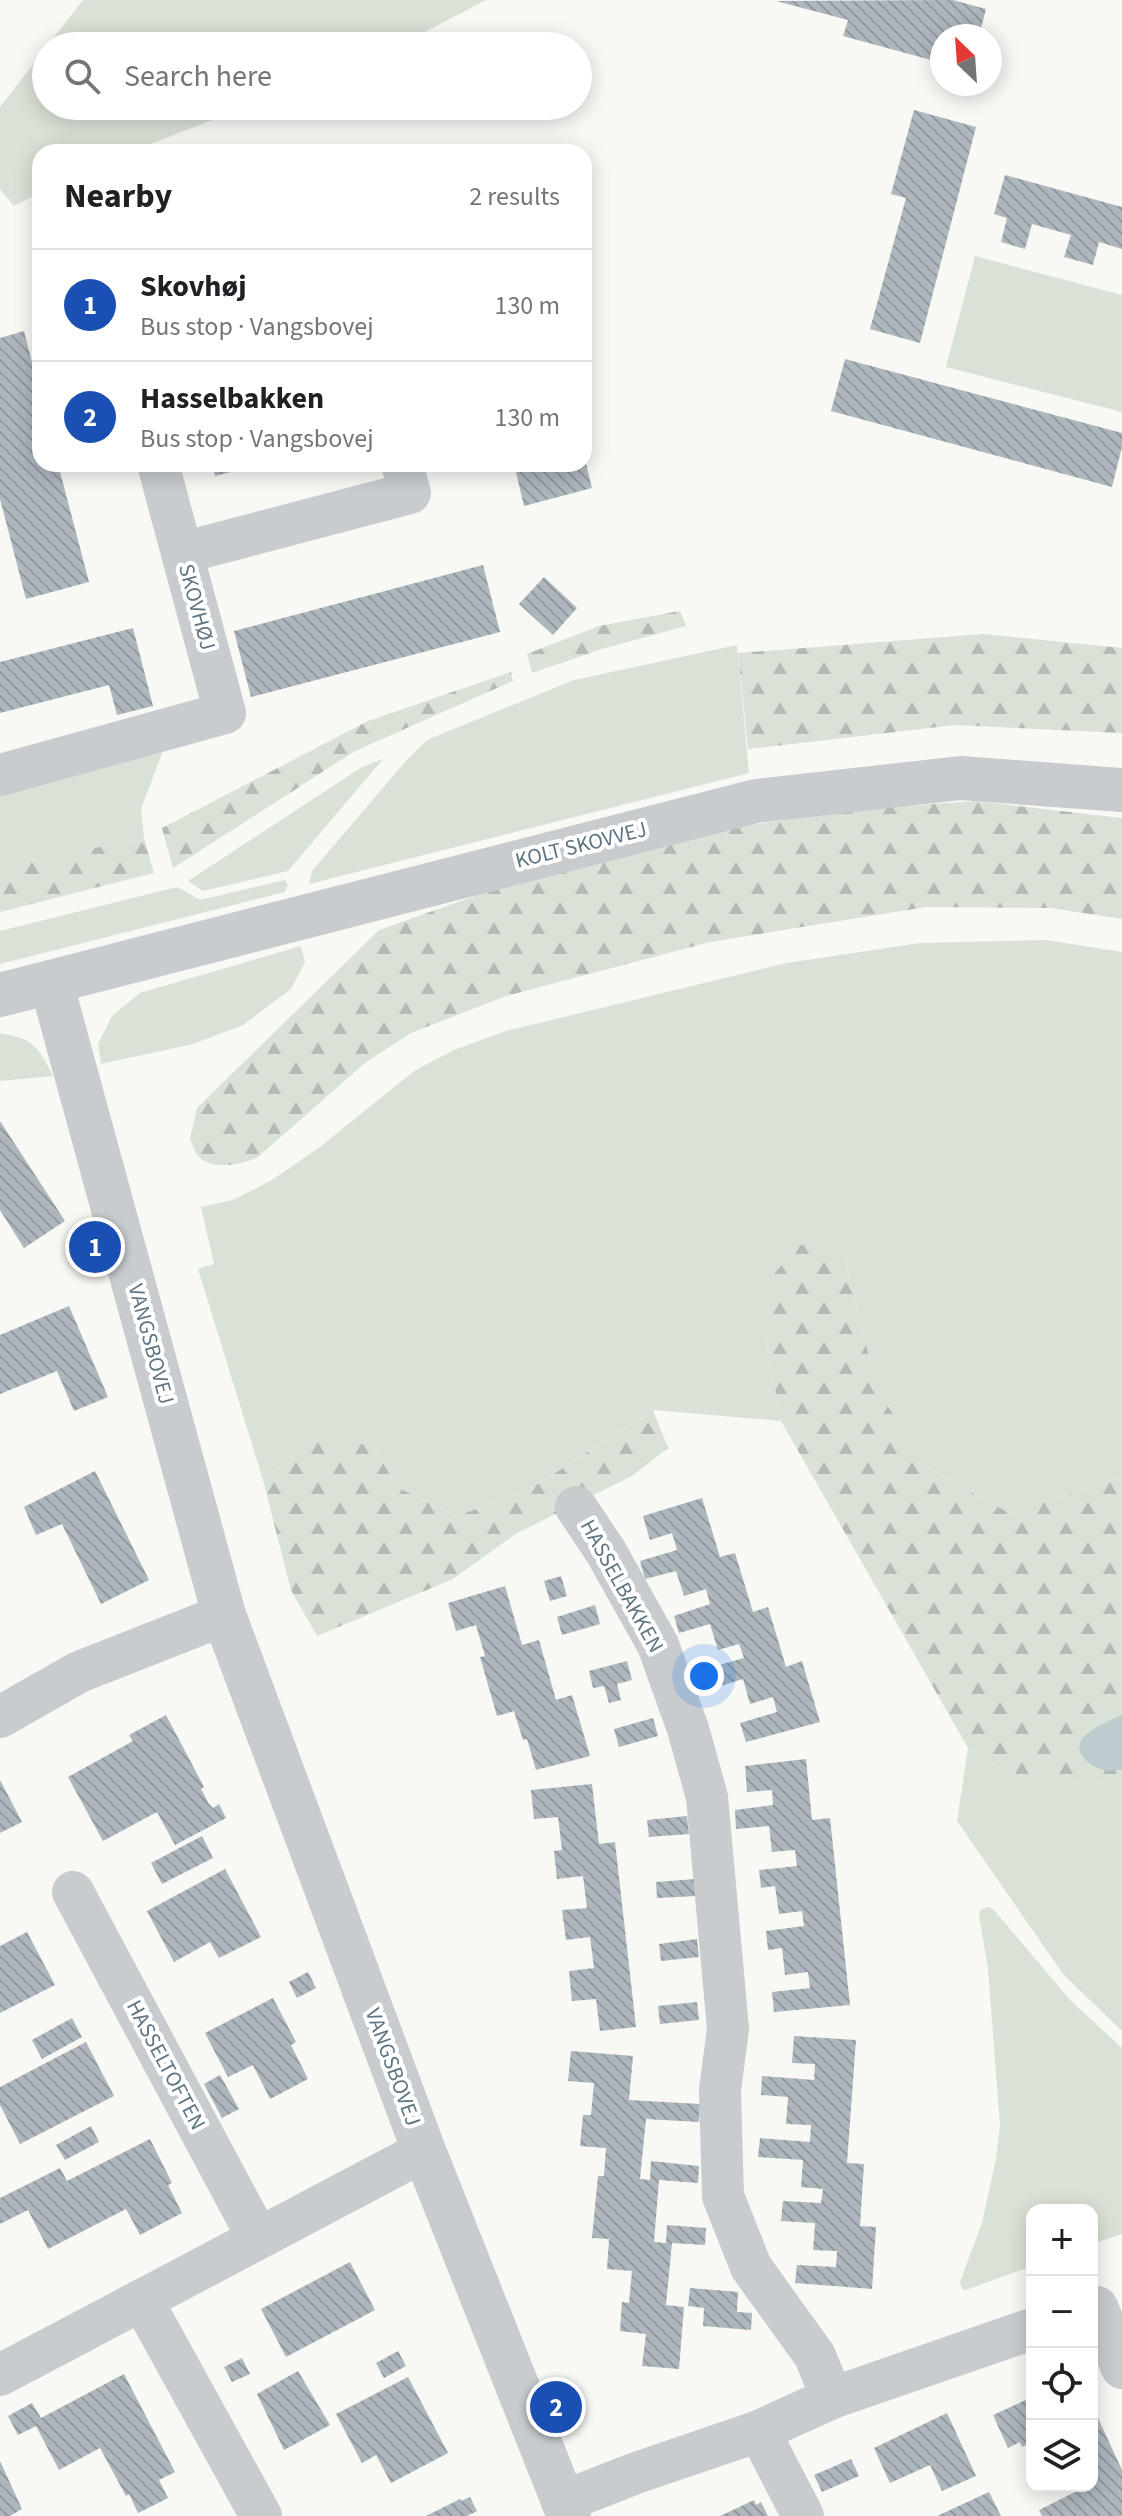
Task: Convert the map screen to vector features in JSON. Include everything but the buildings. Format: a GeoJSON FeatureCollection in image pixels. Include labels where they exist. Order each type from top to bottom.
{"type":"FeatureCollection","features":[{"type":"Feature","properties":{"kind":"street","name":"SKOVHØJ"},"geometry":{"type":"LineString","coordinates":[[0,775],[225,713],[160,472]]}},
{"type":"Feature","properties":{"kind":"street","name":"SKOVHØJ"},"geometry":{"type":"LineString","coordinates":[[182,553],[410,493],[404,472]]}},
{"type":"Feature","properties":{"kind":"street","name":"KOLT SKOVVEJ"},"geometry":{"type":"LineString","coordinates":[[0,995],[756,801],[961,778],[1122,790]]}},
{"type":"Feature","properties":{"kind":"street","name":"VANGSBOVEJ"},"geometry":{"type":"LineString","coordinates":[[51,982],[224,1615],[424,2151],[566,2509]]}},
{"type":"Feature","properties":{"kind":"street","name":"HASSELBAKKEN"},"geometry":{"type":"LineString","coordinates":[[576,1507],[606,1552],[658,1645],[688,1729],[707,1797],[728,2029],[720,2090],[723,2196],[751,2267],[815,2356],[832,2398]]}},
{"type":"Feature","properties":{"kind":"street"},"geometry":{"type":"LineString","coordinates":[[0,1717],[79,1672],[224,1615]]}},
{"type":"Feature","properties":{"kind":"street","name":"HASSELTOFTEN"},"geometry":{"type":"LineString","coordinates":[[73,1892],[258,2238]]}},
{"type":"Feature","properties":{"kind":"street"},"geometry":{"type":"LineString","coordinates":[[0,2375],[424,2151]]}},
{"type":"Feature","properties":{"kind":"street"},"geometry":{"type":"LineString","coordinates":[[142,2300],[261,2516]]}},
{"type":"Feature","properties":{"kind":"street"},"geometry":{"type":"LineString","coordinates":[[1104,2305],[1122,2368]]}},
{"type":"Feature","properties":{"kind":"street"},"geometry":{"type":"LineString","coordinates":[[566,2509],[636,2473],[759,2431],[832,2398],[1026,2331]]}},
{"type":"Feature","properties":{"kind":"street"},"geometry":{"type":"LineString","coordinates":[[759,2431],[803,2516]]}},
{"type":"Feature","properties":{"kind":"green space"},"geometry":{"type":"Polygon","coordinates":[[[83,0],[486,0],[425,32],[58,32],[83,0]]]}},
{"type":"Feature","properties":{"kind":"green space"},"geometry":{"type":"Polygon","coordinates":[[[32,66],[32,120],[212,120],[151,144],[32,144],[32,197],[14,206],[0,189],[0,107],[32,66]]]}},
{"type":"Feature","properties":{"kind":"green space"},"geometry":{"type":"Polygon","coordinates":[[[975,256],[1122,295],[1122,412],[946,367],[975,256]]]}},
{"type":"Feature","properties":{"kind":"green space"},"geometry":{"type":"Polygon","coordinates":[[[680,611],[686,626],[602,649],[532,673],[527,654],[599,626],[680,611]]]}},
{"type":"Feature","properties":{"kind":"green space"},"geometry":{"type":"Polygon","coordinates":[[[983,634],[1122,648],[1122,733],[955,725],[748,749],[738,653],[983,634]]]}},
{"type":"Feature","properties":{"kind":"green space"},"geometry":{"type":"Polygon","coordinates":[[[737,645],[749,773],[309,884],[312,871],[427,740],[574,680],[737,645]]]}},
{"type":"Feature","properties":{"kind":"green space"},"geometry":{"type":"Polygon","coordinates":[[[511,672],[513,681],[355,751],[173,868],[162,828],[368,721],[511,672]]]}},
{"type":"Feature","properties":{"kind":"green space"},"geometry":{"type":"Polygon","coordinates":[[[164,748],[141,809],[144,838],[0,867],[0,791],[164,748]]]}},
{"type":"Feature","properties":{"kind":"green space"},"geometry":{"type":"Polygon","coordinates":[[[383,759],[288,871],[203,891],[188,881],[362,767],[383,759]]]}},
{"type":"Feature","properties":{"kind":"green space"},"geometry":{"type":"Polygon","coordinates":[[[976,801],[1122,818],[1122,919],[1051,908],[926,907],[710,942],[506,996],[411,1033],[366,1062],[252,1160],[228,1165],[212,1164],[199,1157],[190,1139],[197,1108],[379,930],[540,873],[736,827],[862,809],[976,801]]]}},
{"type":"Feature","properties":{"kind":"green space"},"geometry":{"type":"Polygon","coordinates":[[[144,838],[154,873],[0,912],[0,867],[144,838]]]}},
{"type":"Feature","properties":{"kind":"green space"},"geometry":{"type":"Polygon","coordinates":[[[285,880],[288,885],[285,892],[0,964],[0,931],[177,887],[200,900],[285,880]]]}},
{"type":"Feature","properties":{"kind":"green space"},"geometry":{"type":"Polygon","coordinates":[[[1046,940],[1122,952],[1122,1477],[1009,1513],[927,1467],[878,1392],[846,1259],[765,1336],[781,1421],[653,1410],[524,1493],[456,1516],[397,1487],[375,1449],[309,1443],[263,1480],[198,1269],[214,1264],[201,1207],[233,1200],[272,1180],[320,1147],[414,1071],[454,1050],[506,1031],[787,963],[920,943],[1046,940]]]}},
{"type":"Feature","properties":{"kind":"green space"},"geometry":{"type":"Polygon","coordinates":[[[301,946],[305,962],[291,989],[243,1025],[193,1044],[101,1064],[98,1044],[112,1016],[140,993],[301,946]]]}},
{"type":"Feature","properties":{"kind":"green space"},"geometry":{"type":"Polygon","coordinates":[[[0,1033],[21,1038],[34,1046],[53,1076],[0,1081],[0,1033]]]}},
{"type":"Feature","properties":{"kind":"green space"},"geometry":{"type":"Polygon","coordinates":[[[799,1245],[830,1247],[846,1259],[878,1391],[927,1467],[1009,1513],[1122,1477],[1122,1784],[1018,1780],[968,1748],[781,1421],[765,1336],[775,1273],[799,1245]]]}},
{"type":"Feature","properties":{"kind":"green space"},"geometry":{"type":"Polygon","coordinates":[[[653,1410],[668,1448],[632,1476],[517,1533],[453,1579],[317,1636],[291,1590],[263,1480],[309,1443],[345,1438],[375,1449],[397,1487],[456,1516],[524,1493],[653,1410]]]}},
{"type":"Feature","properties":{"kind":"green space"},"geometry":{"type":"Polygon","coordinates":[[[968,1748],[1018,1780],[1122,1784],[1122,2031],[1063,1974],[957,1821],[968,1748]]]}},
{"type":"Feature","properties":{"kind":"green space"},"geometry":{"type":"Polygon","coordinates":[[[989,1907],[994,1910],[1070,2000],[1122,2048],[1122,2234],[1098,2242],[1098,2204],[1026,2204],[1026,2268],[966,2290],[962,2289],[960,2282],[982,2223],[1000,2125],[988,1969],[979,1915],[981,1909],[989,1907]]]}},
{"type":"Feature","properties":{"kind":"shaded area"},"geometry":{"type":"Polygon","coordinates":[[[1122,1715],[1122,1770],[1098,1768],[1084,1758],[1080,1743],[1091,1731],[1122,1715]]]}},
{"type":"Feature","properties":{"kind":"place","name":"Skovhøj"},"geometry":{"type":"Point","coordinates":[95,1247]}},
{"type":"Feature","properties":{"kind":"place","name":"Hasselbakken"},"geometry":{"type":"Point","coordinates":[556,2407]}}]}
